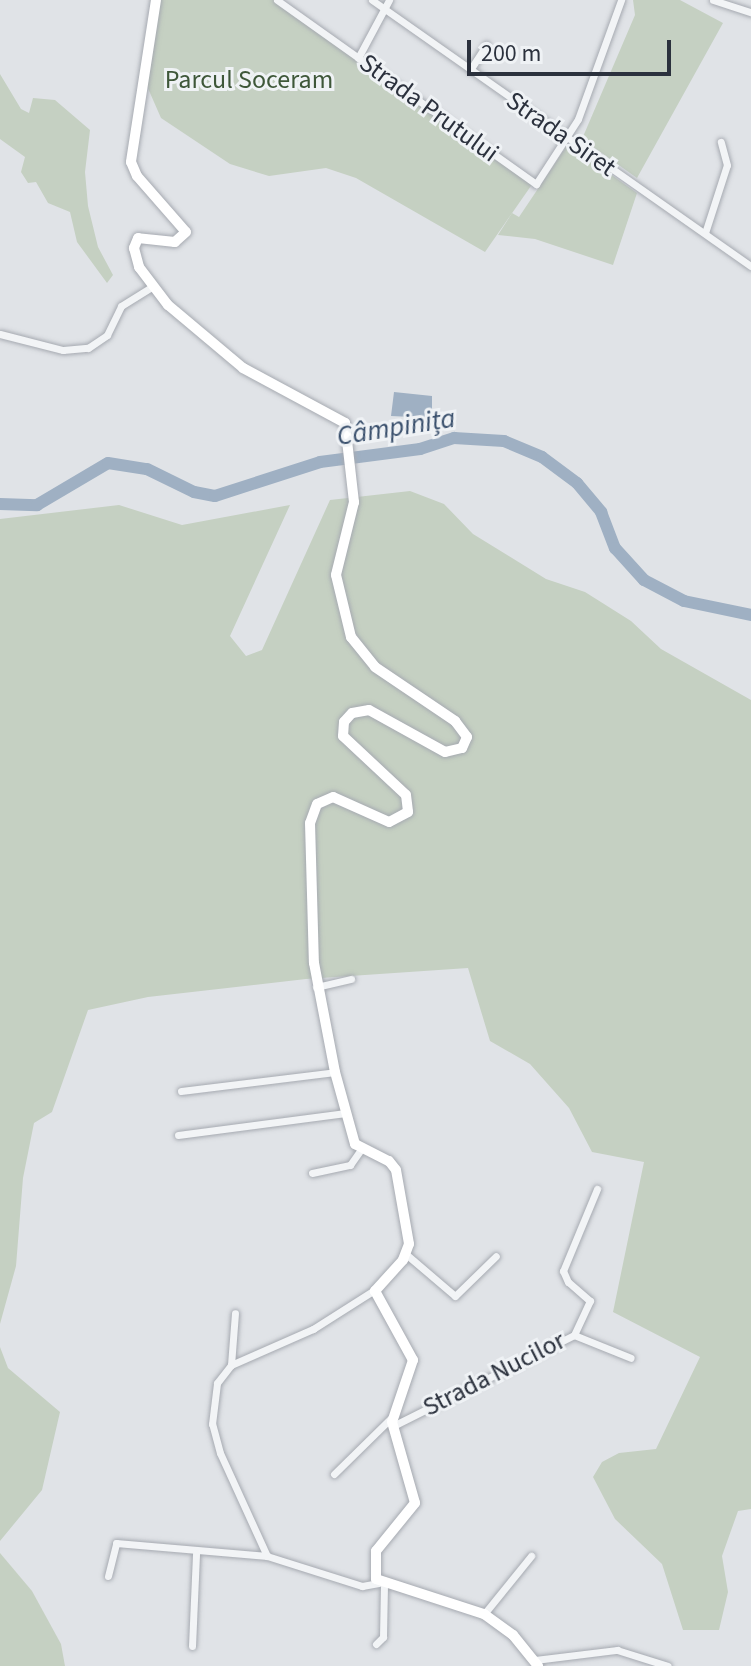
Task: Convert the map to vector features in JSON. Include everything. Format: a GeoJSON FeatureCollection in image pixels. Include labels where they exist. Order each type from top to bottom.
{"type":"FeatureCollection","features":[{"type":"Feature","properties":{"kind":"street"},"geometry":{"type":"LineString","coordinates":[[156,0],[131,162],[137,176],[186,232],[175,242],[138,238],[135,255],[152,287],[257,378],[340,417],[351,446],[354,482],[353,515],[336,575],[351,637],[375,667],[455,721],[467,737],[462,748],[445,752],[369,710],[357,710],[344,722],[349,746],[406,795],[409,807],[393,823],[333,797],[314,809],[309,835],[316,987],[346,1113],[361,1149],[389,1161],[396,1170],[407,1255],[455,1296],[496,1256]]}},
{"type":"Feature","properties":{"kind":"street","name":"Strada Prutului"},"geometry":{"type":"LineString","coordinates":[[277,0],[533,183],[540,182],[567,139]]}},
{"type":"Feature","properties":{"kind":"street","name":"Strada Siret"},"geometry":{"type":"LineString","coordinates":[[372,0],[751,266]]}},
{"type":"Feature","properties":{"kind":"street"},"geometry":{"type":"LineString","coordinates":[[358,58],[389,0]]}},
{"type":"Feature","properties":{"kind":"street"},"geometry":{"type":"LineString","coordinates":[[567,139],[621,0]]}},
{"type":"Feature","properties":{"kind":"street"},"geometry":{"type":"LineString","coordinates":[[713,0],[751,12]]}},
{"type":"Feature","properties":{"kind":"street"},"geometry":{"type":"LineString","coordinates":[[470,70],[486,45]]}},
{"type":"Feature","properties":{"kind":"street"},"geometry":{"type":"LineString","coordinates":[[705,233],[727,165],[721,142]]}},
{"type":"Feature","properties":{"kind":"street"},"geometry":{"type":"LineString","coordinates":[[0,334],[63,350],[88,348],[107,335],[121,306],[152,287]]}},
{"type":"Feature","properties":{"kind":"street"},"geometry":{"type":"LineString","coordinates":[[316,987],[351,979]]}},
{"type":"Feature","properties":{"kind":"street"},"geometry":{"type":"LineString","coordinates":[[181,1091],[335,1072]]}},
{"type":"Feature","properties":{"kind":"street"},"geometry":{"type":"LineString","coordinates":[[178,1135],[346,1113]]}},
{"type":"Feature","properties":{"kind":"street"},"geometry":{"type":"LineString","coordinates":[[312,1173],[350,1165],[361,1149]]}},
{"type":"Feature","properties":{"kind":"street","name":"Strada Nucilor"},"geometry":{"type":"LineString","coordinates":[[334,1474],[392,1422],[574,1335],[590,1301],[568,1282],[563,1271],[597,1189]]}},
{"type":"Feature","properties":{"kind":"street"},"geometry":{"type":"LineString","coordinates":[[231,1365],[313,1329],[376,1289],[407,1255]]}},
{"type":"Feature","properties":{"kind":"street"},"geometry":{"type":"LineString","coordinates":[[376,1289],[413,1360],[392,1422],[415,1503],[376,1551],[383,1637],[376,1644]]}},
{"type":"Feature","properties":{"kind":"street"},"geometry":{"type":"LineString","coordinates":[[235,1313],[231,1365],[215,1389],[212,1424],[231,1483],[267,1556]]}},
{"type":"Feature","properties":{"kind":"street"},"geometry":{"type":"LineString","coordinates":[[574,1335],[631,1358]]}},
{"type":"Feature","properties":{"kind":"street"},"geometry":{"type":"LineString","coordinates":[[108,1576],[116,1543],[196,1553],[267,1556],[362,1586],[381,1584],[484,1614],[536,1663],[617,1650],[668,1666]]}},
{"type":"Feature","properties":{"kind":"street"},"geometry":{"type":"LineString","coordinates":[[192,1646],[196,1553]]}},
{"type":"Feature","properties":{"kind":"street"},"geometry":{"type":"LineString","coordinates":[[484,1614],[531,1556]]}},
{"type":"Feature","properties":{"kind":"green space","name":"Parcul Soceram"},"geometry":{"type":"Polygon","coordinates":[[[156,0],[275,0],[533,183],[485,252],[356,178],[326,168],[269,176],[230,164],[161,118],[143,77],[156,0]]]}},
{"type":"Feature","properties":{"kind":"green space"},"geometry":{"type":"Polygon","coordinates":[[[633,0],[680,0],[723,23],[637,178],[582,139],[635,15],[633,0]]]}},
{"type":"Feature","properties":{"kind":"green space"},"geometry":{"type":"Polygon","coordinates":[[[0,74],[21,109],[29,113],[33,98],[55,100],[90,130],[85,172],[88,206],[98,247],[113,275],[107,283],[77,242],[70,212],[48,203],[36,182],[28,183],[21,172],[25,157],[0,139],[0,74]]]}},
{"type":"Feature","properties":{"kind":"green space"},"geometry":{"type":"Polygon","coordinates":[[[568,144],[637,193],[613,265],[535,239],[498,235],[512,213],[519,217],[568,144]]]}},
{"type":"Feature","properties":{"kind":"green space"},"geometry":{"type":"Polygon","coordinates":[[[410,491],[444,504],[473,534],[546,579],[585,592],[631,621],[661,649],[751,700],[751,1509],[738,1511],[722,1556],[728,1592],[719,1630],[683,1630],[662,1564],[615,1519],[593,1477],[602,1462],[619,1453],[656,1449],[700,1357],[613,1312],[644,1162],[592,1152],[569,1108],[530,1064],[490,1041],[468,968],[306,979],[148,997],[88,1010],[52,1112],[34,1123],[23,1178],[16,1266],[0,1324],[0,519],[119,505],[182,525],[290,505],[230,636],[246,656],[262,650],[330,500],[410,491]]]}},
{"type":"Feature","properties":{"kind":"green space"},"geometry":{"type":"Polygon","coordinates":[[[0,1347],[8,1368],[60,1412],[42,1490],[0,1541],[0,1347]]]}},
{"type":"Feature","properties":{"kind":"green space"},"geometry":{"type":"Polygon","coordinates":[[[0,1553],[32,1591],[61,1644],[65,1666],[0,1666],[0,1553]]]}},
{"type":"Feature","properties":{"kind":"water"},"geometry":{"type":"Polygon","coordinates":[[[394,392],[432,396],[432,418],[391,416],[394,392]]]}},
{"type":"Feature","properties":{"kind":"waterway","name":"Câmpinița"},"geometry":{"type":"LineString","coordinates":[[0,504],[37,505],[108,463],[147,469],[194,492],[215,496],[320,462],[420,449],[454,438],[504,441],[542,457],[577,483],[601,512],[615,548],[644,580],[684,601],[751,615]]}}]}
